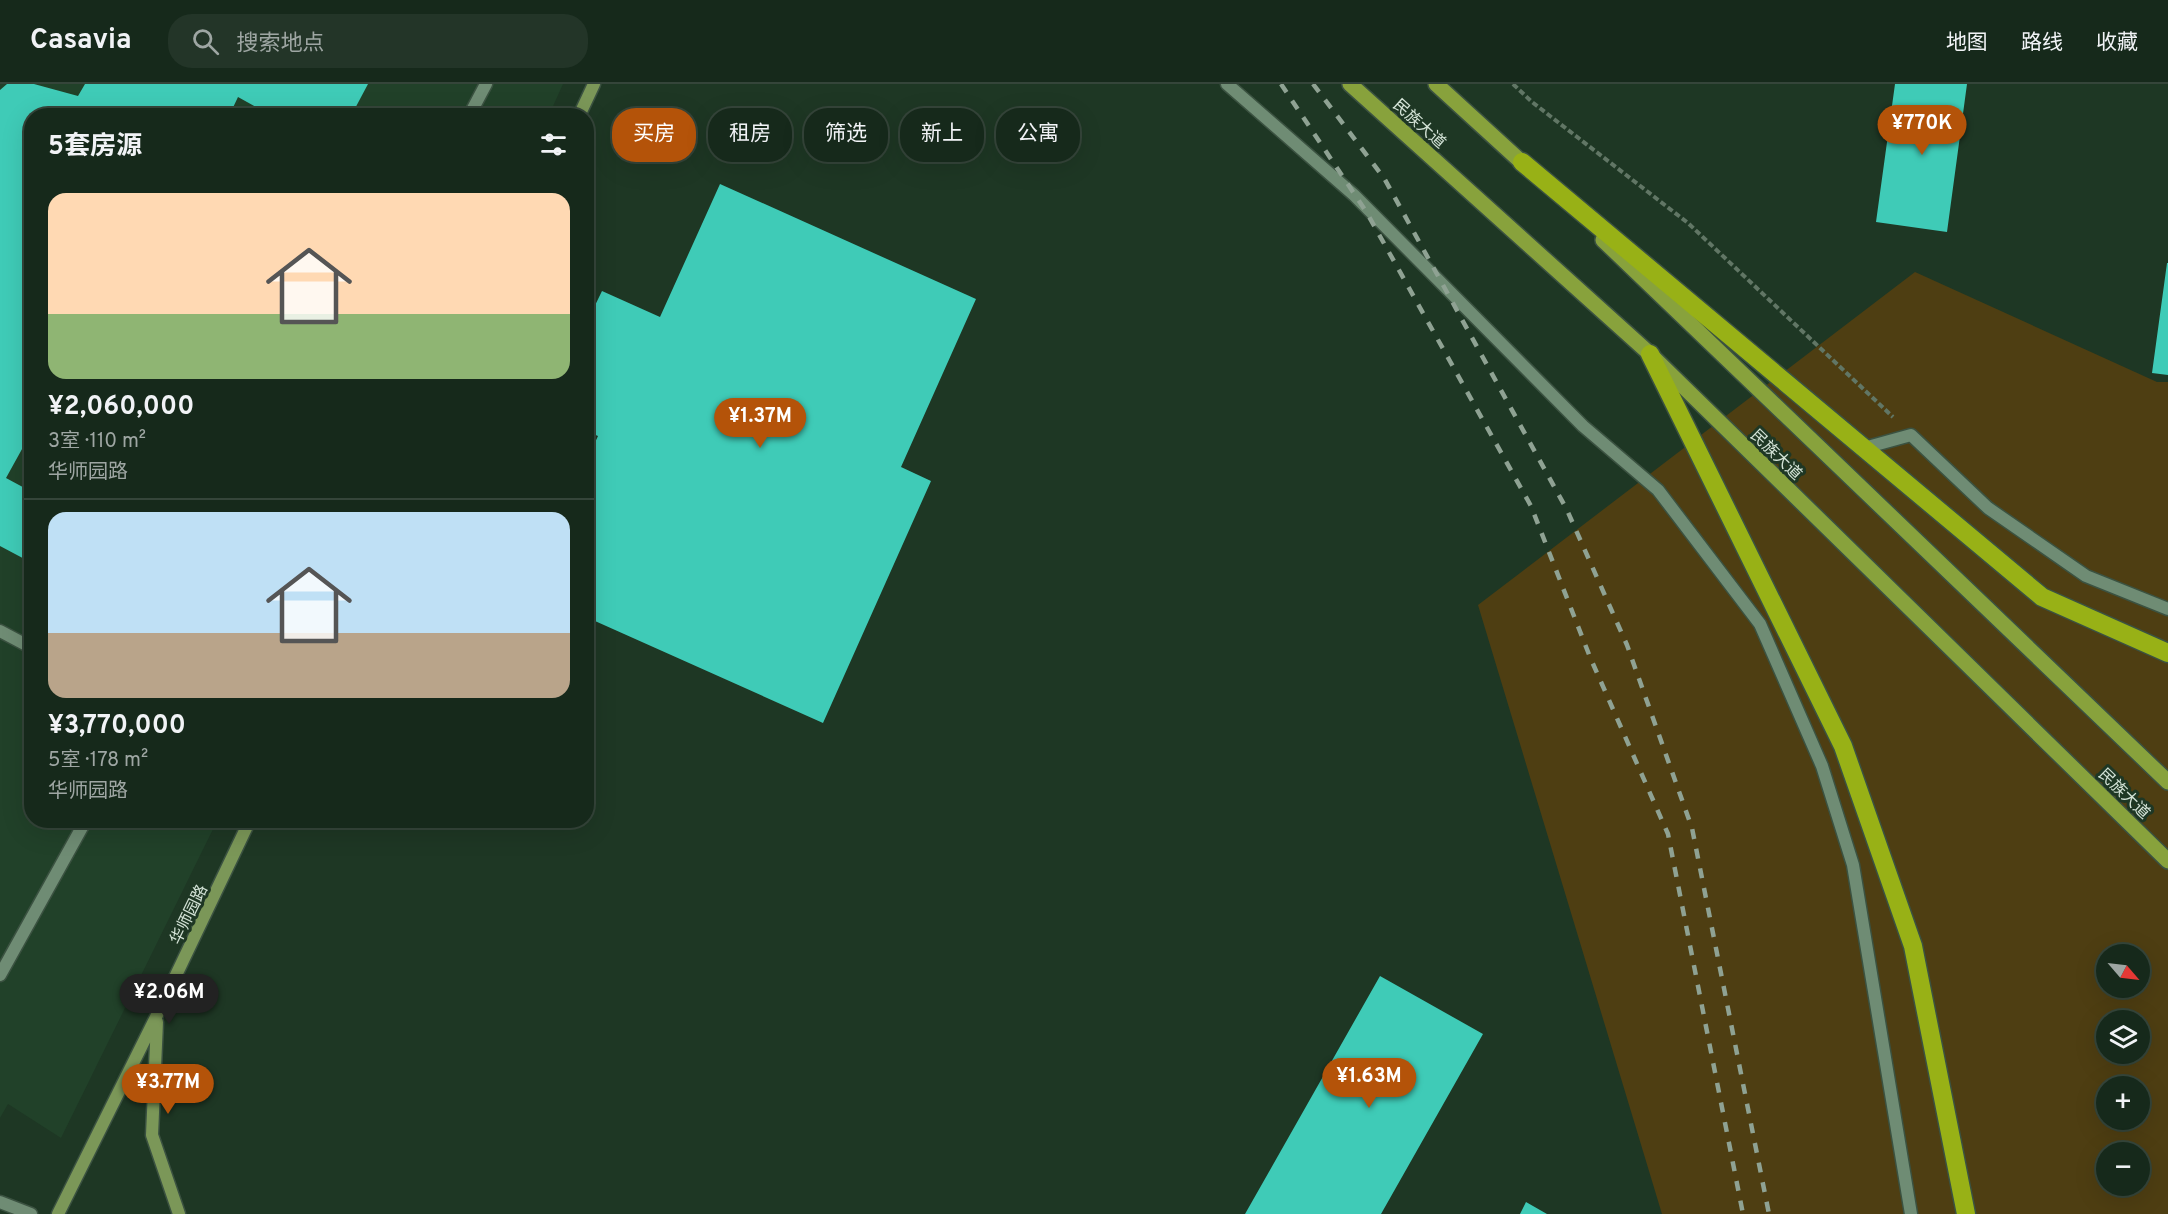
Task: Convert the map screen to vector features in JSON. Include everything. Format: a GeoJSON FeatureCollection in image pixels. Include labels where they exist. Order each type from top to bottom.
{"type":"FeatureCollection","features":[{"type":"Feature","properties":{"kind":"highway"},"geometry":{"type":"LineString","coordinates":[[1522,162],[2042,597],[2168,653]]}},
{"type":"Feature","properties":{"kind":"highway"},"geometry":{"type":"LineString","coordinates":[[1650,354],[1843,746],[1913,946],[1966,1214]]}},
{"type":"Feature","properties":{"kind":"main road"},"geometry":{"type":"LineString","coordinates":[[583,108],[594,84]]}},
{"type":"Feature","properties":{"kind":"main road","name":"民族大道"},"geometry":{"type":"LineString","coordinates":[[1350,84],[1650,354],[2168,861]]}},
{"type":"Feature","properties":{"kind":"main road","name":"民族大道"},"geometry":{"type":"LineString","coordinates":[[1436,84],[1522,162],[2168,782]]}},
{"type":"Feature","properties":{"kind":"main road","name":"华师园路"},"geometry":{"type":"LineString","coordinates":[[58,1214],[158,1015],[246,828]]}},
{"type":"Feature","properties":{"kind":"main road"},"geometry":{"type":"LineString","coordinates":[[158,1015],[152,1135],[179,1214]]}},
{"type":"Feature","properties":{"kind":"street"},"geometry":{"type":"LineString","coordinates":[[473,108],[486,84]]}},
{"type":"Feature","properties":{"kind":"street"},"geometry":{"type":"LineString","coordinates":[[1227,84],[1354,195],[1583,426],[1658,490],[1760,624],[1822,766],[1853,865],[1911,1214]]}},
{"type":"Feature","properties":{"kind":"street"},"geometry":{"type":"LineString","coordinates":[[1864,448],[1911,435],[1988,508],[2086,576],[2168,609]]}},
{"type":"Feature","properties":{"kind":"street"},"geometry":{"type":"LineString","coordinates":[[0,631],[24,644]]}},
{"type":"Feature","properties":{"kind":"street"},"geometry":{"type":"LineString","coordinates":[[0,975],[82,828]]}},
{"type":"Feature","properties":{"kind":"street"},"geometry":{"type":"LineString","coordinates":[[0,1202],[31,1214]]}},
{"type":"Feature","properties":{"kind":"path"},"geometry":{"type":"LineString","coordinates":[[1513,84],[1532,102],[1688,223],[1911,435]]}},
{"type":"Feature","properties":{"kind":"shaded area"},"geometry":{"type":"Polygon","coordinates":[[[0,84],[563,84],[552,108],[24,108],[24,828],[214,828],[61,1138],[8,1104],[0,1118],[0,84]]]}},
{"type":"Feature","properties":{"kind":"shaded area"},"geometry":{"type":"Polygon","coordinates":[[[1915,272],[2157,382],[2168,382],[2168,1214],[1662,1214],[1478,605],[1915,272]]]}},
{"type":"Feature","properties":{"kind":"building"},"geometry":{"type":"Polygon","coordinates":[[[7,84],[34,84],[78,96],[85,84],[368,84],[355,108],[258,108],[238,97],[233,108],[24,108],[24,445],[6,478],[24,488],[24,559],[0,546],[0,90],[7,84]]]}},
{"type":"Feature","properties":{"kind":"building"},"geometry":{"type":"Polygon","coordinates":[[[1895,84],[1967,84],[1947,232],[1876,222],[1895,84]]]}},
{"type":"Feature","properties":{"kind":"building"},"geometry":{"type":"Polygon","coordinates":[[[720,184],[976,299],[901,467],[931,481],[823,723],[594,621],[594,445],[598,436],[594,434],[594,308],[602,291],[660,317],[720,184]]]}},
{"type":"Feature","properties":{"kind":"building"},"geometry":{"type":"Polygon","coordinates":[[[2168,263],[2168,375],[2152,373],[2168,263]]]}},
{"type":"Feature","properties":{"kind":"building"},"geometry":{"type":"Polygon","coordinates":[[[1380,976],[1483,1034],[1381,1214],[1245,1214],[1380,976]]]}},
{"type":"Feature","properties":{"kind":"building"},"geometry":{"type":"Polygon","coordinates":[[[1526,1202],[1547,1214],[1520,1214],[1526,1202]]]}},
{"type":"Feature","properties":{"kind":"railway"},"geometry":{"type":"LineString","coordinates":[[1281,84],[1367,213],[1531,506],[1590,657],[1668,834],[1743,1214]]}},
{"type":"Feature","properties":{"kind":"railway"},"geometry":{"type":"LineString","coordinates":[[1313,84],[1384,178],[1567,510],[1627,645],[1692,828],[1769,1214]]}}]}
